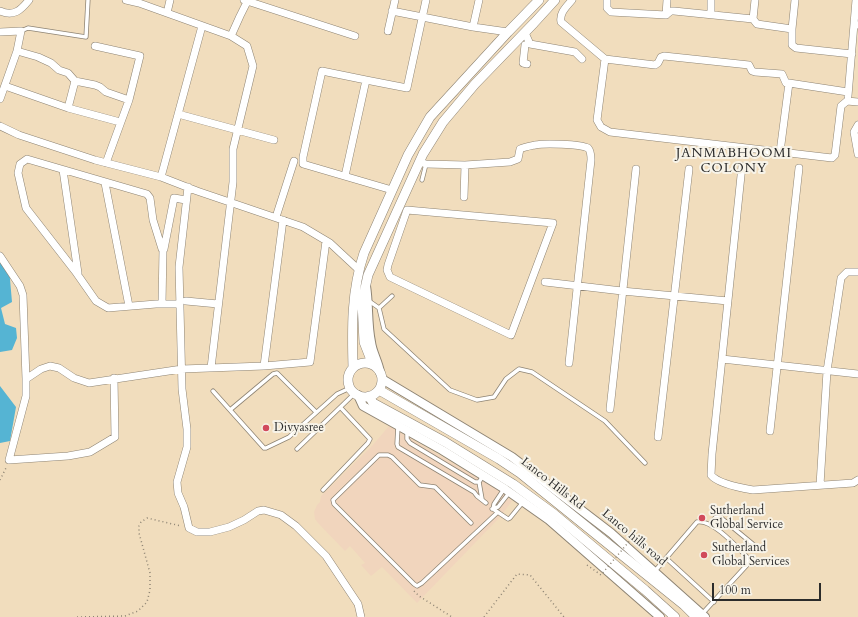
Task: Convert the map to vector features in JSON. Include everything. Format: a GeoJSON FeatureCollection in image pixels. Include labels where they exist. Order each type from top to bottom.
{"type":"FeatureCollection","features":[{"type":"Feature","properties":{"kind":"main road"},"geometry":{"type":"LineString","coordinates":[[539,0],[430,117],[408,155],[358,269],[353,302],[353,368],[348,378],[354,392],[369,396],[375,394],[379,390],[381,376],[373,365],[364,342],[362,302],[368,275],[386,234],[423,163],[423,154],[444,122],[472,87],[525,43],[525,33],[555,0]]}},
{"type":"Feature","properties":{"kind":"main road"},"geometry":{"type":"LineString","coordinates":[[464,80],[472,87]]}},
{"type":"Feature","properties":{"kind":"main road"},"geometry":{"type":"LineString","coordinates":[[353,368],[362,363],[373,365]]}},
{"type":"Feature","properties":{"kind":"main road","name":"Lanco Hills Rd"},"geometry":{"type":"LineString","coordinates":[[379,390],[499,459],[523,471],[651,573],[701,616]]}},
{"type":"Feature","properties":{"kind":"main road","name":"Lanco Hills Rd"},"geometry":{"type":"LineString","coordinates":[[369,396],[373,403],[443,446],[513,484],[551,517],[638,584],[675,617]]}},
{"type":"Feature","properties":{"kind":"main road"},"geometry":{"type":"LineString","coordinates":[[638,584],[651,573]]}},
{"type":"Feature","properties":{"kind":"street"},"geometry":{"type":"LineString","coordinates":[[0,11],[15,13],[20,11],[29,0]]}},
{"type":"Feature","properties":{"kind":"street"},"geometry":{"type":"LineString","coordinates":[[126,0],[139,3],[231,36],[247,46],[253,66],[236,129],[233,149],[233,182],[211,368]]}},
{"type":"Feature","properties":{"kind":"street"},"geometry":{"type":"LineString","coordinates":[[167,13],[170,0]]}},
{"type":"Feature","properties":{"kind":"street"},"geometry":{"type":"LineString","coordinates":[[231,36],[247,0],[355,36]]}},
{"type":"Feature","properties":{"kind":"street"},"geometry":{"type":"LineString","coordinates":[[388,31],[394,0]]}},
{"type":"Feature","properties":{"kind":"street"},"geometry":{"type":"LineString","coordinates":[[392,190],[303,164],[303,157],[322,71],[407,88],[426,0]]}},
{"type":"Feature","properties":{"kind":"street"},"geometry":{"type":"LineString","coordinates":[[474,27],[479,0]]}},
{"type":"Feature","properties":{"kind":"street"},"geometry":{"type":"LineString","coordinates":[[572,0],[562,13],[560,18],[561,22],[605,60],[655,65],[658,64],[661,57],[664,56],[749,65],[752,71],[755,72],[782,74],[785,81],[789,83],[848,92]]}},
{"type":"Feature","properties":{"kind":"street"},"geometry":{"type":"LineString","coordinates":[[607,0],[607,8],[611,12],[666,15],[670,11],[674,11],[711,14],[753,19],[757,24],[792,29]]}},
{"type":"Feature","properties":{"kind":"street"},"geometry":{"type":"LineString","coordinates":[[666,15],[667,0]]}},
{"type":"Feature","properties":{"kind":"street"},"geometry":{"type":"LineString","coordinates":[[711,0],[711,14]]}},
{"type":"Feature","properties":{"kind":"street"},"geometry":{"type":"LineString","coordinates":[[753,19],[755,0]]}},
{"type":"Feature","properties":{"kind":"street"},"geometry":{"type":"LineString","coordinates":[[795,0],[792,45],[796,48],[852,54]]}},
{"type":"Feature","properties":{"kind":"street"},"geometry":{"type":"LineString","coordinates":[[605,60],[597,120],[601,127],[610,132],[832,158],[834,157],[841,106],[847,101],[856,24],[856,0]]}},
{"type":"Feature","properties":{"kind":"street"},"geometry":{"type":"LineString","coordinates":[[392,11],[508,32]]}},
{"type":"Feature","properties":{"kind":"street"},"geometry":{"type":"LineString","coordinates":[[161,177],[202,26]]}},
{"type":"Feature","properties":{"kind":"street"},"geometry":{"type":"LineString","coordinates":[[0,32],[21,31],[17,51],[0,100]]}},
{"type":"Feature","properties":{"kind":"street"},"geometry":{"type":"LineString","coordinates":[[527,64],[523,63],[525,43],[575,52],[582,58]]}},
{"type":"Feature","properties":{"kind":"street"},"geometry":{"type":"LineString","coordinates":[[95,46],[140,56],[128,100],[106,163]]}},
{"type":"Feature","properties":{"kind":"street"},"geometry":{"type":"LineString","coordinates":[[17,51],[38,57],[51,63],[59,70],[68,73],[75,81],[95,85],[106,92],[128,100]]}},
{"type":"Feature","properties":{"kind":"street"},"geometry":{"type":"LineString","coordinates":[[345,176],[366,80]]}},
{"type":"Feature","properties":{"kind":"street"},"geometry":{"type":"LineString","coordinates":[[68,108],[75,81]]}},
{"type":"Feature","properties":{"kind":"street"},"geometry":{"type":"LineString","coordinates":[[780,152],[789,83]]}},
{"type":"Feature","properties":{"kind":"street"},"geometry":{"type":"LineString","coordinates":[[5,86],[68,108],[120,122]]}},
{"type":"Feature","properties":{"kind":"street"},"geometry":{"type":"LineString","coordinates":[[847,101],[858,102]]}},
{"type":"Feature","properties":{"kind":"street"},"geometry":{"type":"LineString","coordinates":[[178,114],[274,140]]}},
{"type":"Feature","properties":{"kind":"street"},"geometry":{"type":"LineString","coordinates":[[858,124],[854,132],[858,154]]}},
{"type":"Feature","properties":{"kind":"street"},"geometry":{"type":"LineString","coordinates":[[0,126],[19,136],[106,163],[161,177],[188,186],[197,191],[303,227],[326,241],[358,269]]}},
{"type":"Feature","properties":{"kind":"street"},"geometry":{"type":"LineString","coordinates":[[423,163],[465,165],[510,162],[518,159],[520,149],[535,145],[558,144],[588,148],[591,160],[569,363]]}},
{"type":"Feature","properties":{"kind":"street"},"geometry":{"type":"LineString","coordinates":[[163,249],[153,220],[150,198],[146,194],[26,160],[20,164],[18,173],[26,208],[78,275],[96,301],[108,308],[183,303],[218,304]]}},
{"type":"Feature","properties":{"kind":"street"},"geometry":{"type":"LineString","coordinates":[[276,217],[294,161]]}},
{"type":"Feature","properties":{"kind":"street"},"geometry":{"type":"LineString","coordinates":[[464,197],[465,165]]}},
{"type":"Feature","properties":{"kind":"street"},"geometry":{"type":"LineString","coordinates":[[742,166],[711,475],[716,480],[737,487],[753,490],[853,482],[858,480]]}},
{"type":"Feature","properties":{"kind":"street"},"geometry":{"type":"LineString","coordinates":[[770,432],[799,168]]}},
{"type":"Feature","properties":{"kind":"street"},"geometry":{"type":"LineString","coordinates":[[610,409],[636,169]]}},
{"type":"Feature","properties":{"kind":"street"},"geometry":{"type":"LineString","coordinates":[[658,437],[689,169]]}},
{"type":"Feature","properties":{"kind":"street"},"geometry":{"type":"LineString","coordinates":[[63,170],[78,275]]}},
{"type":"Feature","properties":{"kind":"street"},"geometry":{"type":"LineString","coordinates":[[105,183],[129,306]]}},
{"type":"Feature","properties":{"kind":"street"},"geometry":{"type":"LineString","coordinates":[[188,186],[179,267],[183,303],[182,389],[187,429],[187,447],[177,482],[178,493],[184,507],[189,528],[197,532],[210,532],[229,527],[258,511],[264,510],[281,515],[296,526],[326,556],[358,604],[361,617]]}},
{"type":"Feature","properties":{"kind":"street"},"geometry":{"type":"LineString","coordinates":[[162,304],[163,249],[174,198],[186,200]]}},
{"type":"Feature","properties":{"kind":"street"},"geometry":{"type":"LineString","coordinates":[[408,210],[553,223],[511,335],[390,277],[387,270],[388,265],[399,234],[408,210]]}},
{"type":"Feature","properties":{"kind":"street"},"geometry":{"type":"LineString","coordinates":[[264,366],[283,220]]}},
{"type":"Feature","properties":{"kind":"street"},"geometry":{"type":"LineString","coordinates":[[386,234],[399,234]]}},
{"type":"Feature","properties":{"kind":"street"},"geometry":{"type":"LineString","coordinates":[[386,234],[396,243]]}},
{"type":"Feature","properties":{"kind":"street"},"geometry":{"type":"LineString","coordinates":[[26,379],[41,369],[50,366],[59,368],[74,378],[89,382],[182,369],[264,366],[310,362],[326,241]]}},
{"type":"Feature","properties":{"kind":"street"},"geometry":{"type":"LineString","coordinates":[[0,256],[20,286],[23,295],[26,396],[9,460],[68,456],[90,452],[115,437],[114,378]]}},
{"type":"Feature","properties":{"kind":"street"},"geometry":{"type":"LineString","coordinates":[[820,485],[827,371],[841,278],[847,272],[858,272]]}},
{"type":"Feature","properties":{"kind":"street"},"geometry":{"type":"LineString","coordinates":[[545,282],[674,297],[728,301]]}},
{"type":"Feature","properties":{"kind":"street"},"geometry":{"type":"LineString","coordinates":[[366,285],[371,344],[381,376],[512,457],[523,471]]}},
{"type":"Feature","properties":{"kind":"street"},"geometry":{"type":"LineString","coordinates":[[722,359],[858,374]]}},
{"type":"Feature","properties":{"kind":"street"},"geometry":{"type":"LineString","coordinates":[[354,392],[363,406],[407,430],[443,446],[481,479],[507,490],[523,502],[551,517],[660,617]]}},
{"type":"Feature","properties":{"kind":"lane"},"geometry":{"type":"LineString","coordinates":[[21,31],[28,28],[86,36],[88,0]]}},
{"type":"Feature","properties":{"kind":"lane"},"geometry":{"type":"LineString","coordinates":[[422,180],[423,163]]}},
{"type":"Feature","properties":{"kind":"lane"},"geometry":{"type":"LineString","coordinates":[[379,308],[392,296]]}},
{"type":"Feature","properties":{"kind":"lane"},"geometry":{"type":"LineString","coordinates":[[368,300],[379,308],[384,329],[450,390],[477,400],[494,397],[506,379],[519,369],[532,372],[605,421],[645,463]]}},
{"type":"Feature","properties":{"kind":"lane"},"geometry":{"type":"LineString","coordinates":[[230,410],[276,373],[316,412]]}},
{"type":"Feature","properties":{"kind":"lane"},"geometry":{"type":"LineString","coordinates":[[212,391],[264,448],[289,437],[337,394],[354,392]]}},
{"type":"Feature","properties":{"kind":"lane"},"geometry":{"type":"LineString","coordinates":[[297,449],[341,408],[354,392]]}},
{"type":"Feature","properties":{"kind":"lane"},"geometry":{"type":"LineString","coordinates":[[323,490],[368,443],[370,439],[341,408]]}},
{"type":"Feature","properties":{"kind":"lane"},"geometry":{"type":"LineString","coordinates":[[398,425],[398,447],[474,492],[486,503]]}},
{"type":"Feature","properties":{"kind":"lane"},"geometry":{"type":"LineString","coordinates":[[407,430],[408,439],[410,442],[475,482],[481,479],[482,500]]}},
{"type":"Feature","properties":{"kind":"lane"},"geometry":{"type":"LineString","coordinates":[[471,523],[435,487],[420,485],[392,457],[385,454],[379,455],[333,500],[334,504],[417,586],[498,512]]}},
{"type":"Feature","properties":{"kind":"lane"},"geometry":{"type":"LineString","coordinates":[[507,490],[498,507],[492,509],[509,519],[523,502]]}},
{"type":"Feature","properties":{"kind":"lane"},"geometry":{"type":"LineString","coordinates":[[710,524],[716,517],[720,516],[754,545]]}},
{"type":"Feature","properties":{"kind":"lane"},"geometry":{"type":"LineString","coordinates":[[651,573],[661,564],[697,522],[710,524],[724,535],[748,558],[747,565],[701,616]]}},
{"type":"Feature","properties":{"kind":"lane"},"geometry":{"type":"LineString","coordinates":[[666,558],[714,602]]}},
{"type":"Feature","properties":{"kind":"path"},"geometry":{"type":"LineString","coordinates":[[0,480],[10,460]]}},
{"type":"Feature","properties":{"kind":"path"},"geometry":{"type":"LineString","coordinates":[[77,617],[125,616],[138,611],[147,602],[150,590],[150,572],[139,533],[139,526],[141,522],[147,518],[189,528]]}},
{"type":"Feature","properties":{"kind":"path"},"geometry":{"type":"LineString","coordinates":[[587,565],[601,575],[632,538],[661,564]]}},
{"type":"Feature","properties":{"kind":"path"},"geometry":{"type":"LineString","coordinates":[[484,617],[517,574],[530,575],[564,617]]}},
{"type":"Feature","properties":{"kind":"shaded area"},"geometry":{"type":"Polygon","coordinates":[[[389,426],[497,489],[512,501],[500,517],[417,603],[382,567],[371,576],[361,565],[365,563],[350,546],[345,551],[315,519],[314,512],[320,502],[321,496],[372,446],[389,426]]]}},
{"type":"Feature","properties":{"kind":"water"},"geometry":{"type":"Polygon","coordinates":[[[0,259],[9,268],[12,302],[1,308],[5,324],[16,328],[17,338],[12,350],[0,352],[0,259]]]}},
{"type":"Feature","properties":{"kind":"water"},"geometry":{"type":"Polygon","coordinates":[[[0,386],[16,407],[10,441],[0,443],[0,386]]]}},
{"type":"Feature","properties":{"kind":"place","name":"Divyasree"},"geometry":{"type":"Point","coordinates":[266,428]}},
{"type":"Feature","properties":{"kind":"place","name":"Sutherland Global Service"},"geometry":{"type":"Point","coordinates":[702,518]}},
{"type":"Feature","properties":{"kind":"place","name":"Sutherland Global Services"},"geometry":{"type":"Point","coordinates":[704,555]}},
{"type":"Feature","properties":{"kind":"district","name":"JANMABHOOMI COLONY"},"geometry":{"type":"Point","coordinates":[734,162]}}]}
